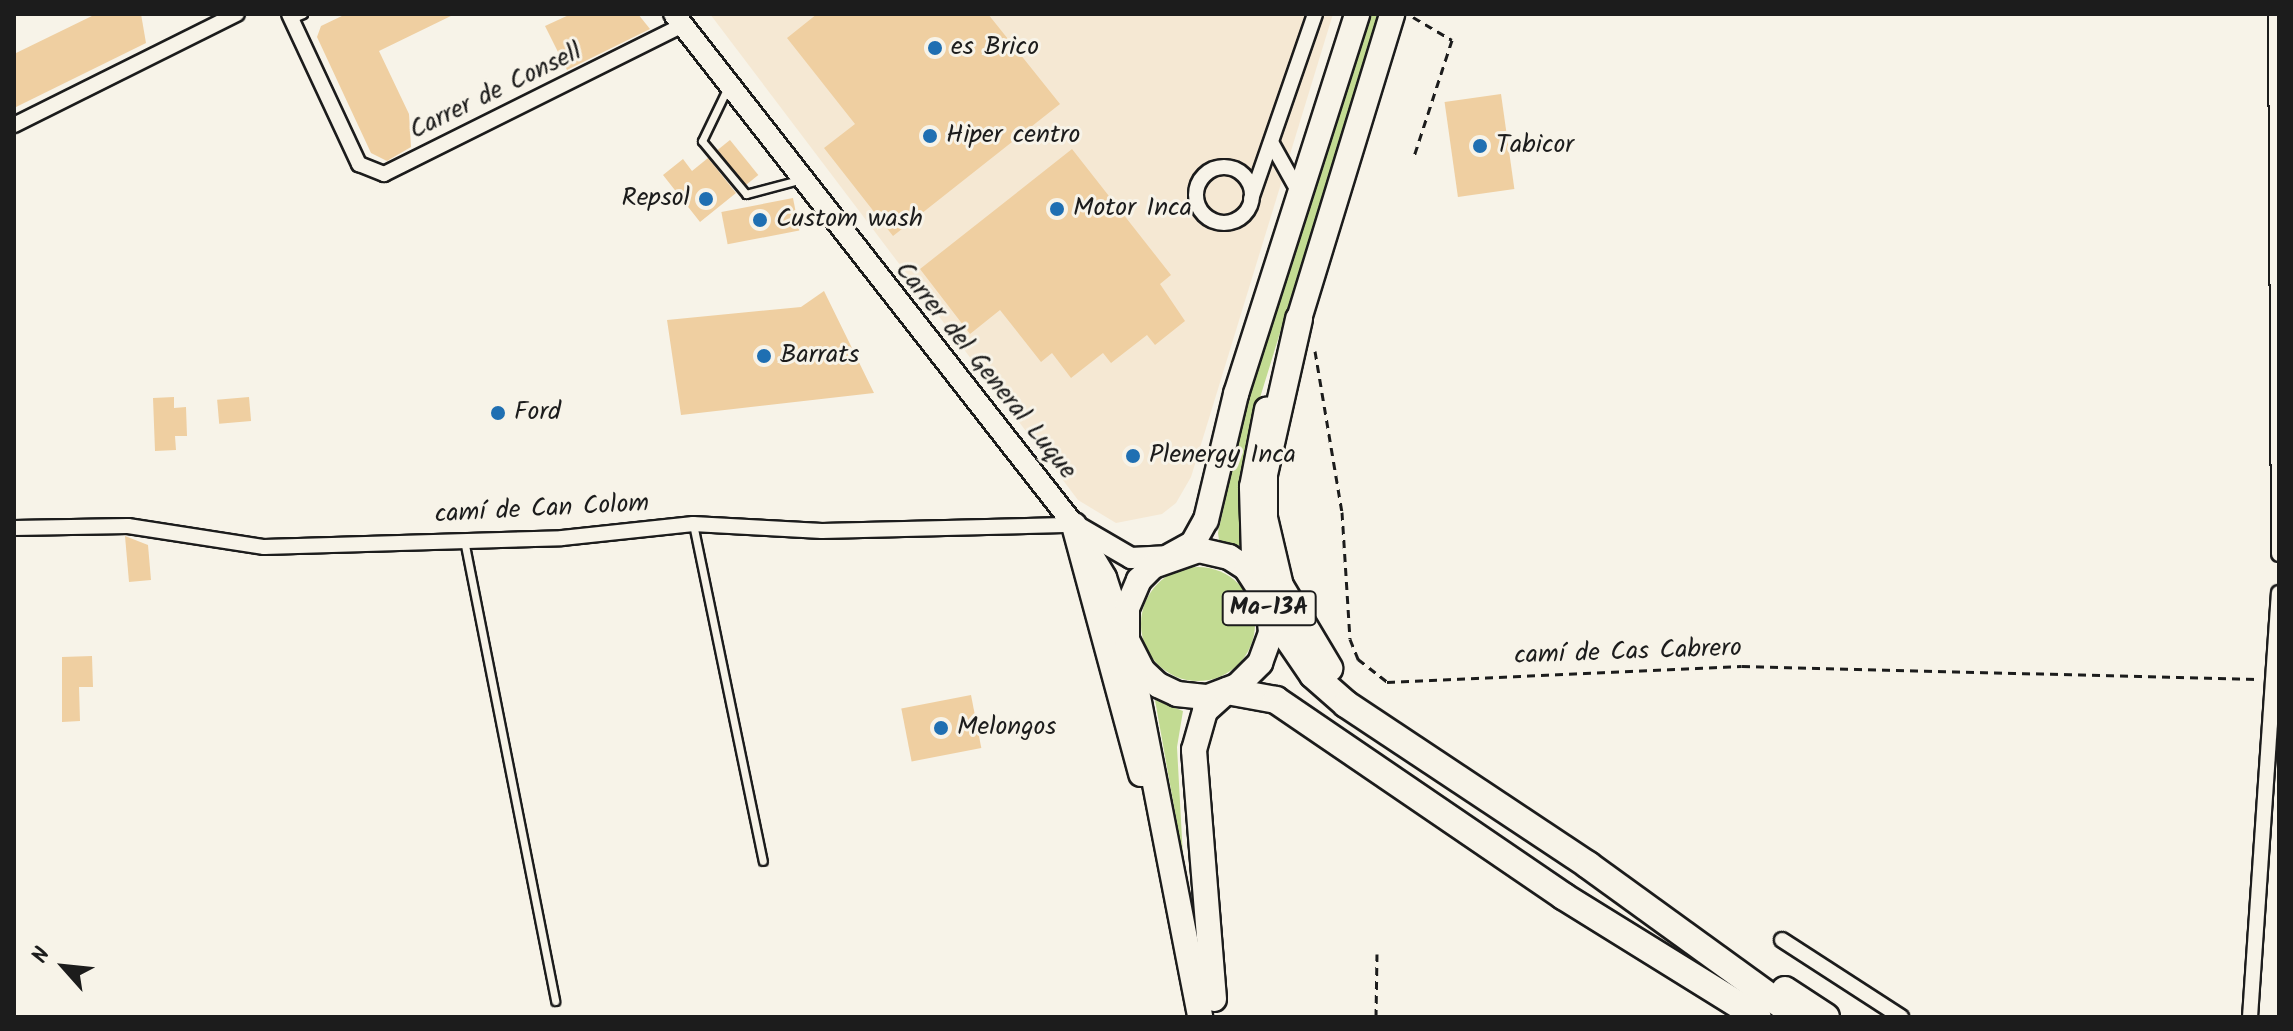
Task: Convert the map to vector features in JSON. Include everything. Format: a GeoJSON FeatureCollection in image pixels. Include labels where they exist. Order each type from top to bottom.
{"type":"FeatureCollection","features":[{"type":"Feature","properties":{"kind":"highway"},"geometry":{"type":"LineString","coordinates":[[1299,319],[1264,474],[1264,518],[1280,586],[1312,648],[1334,675],[1441,764]]}},
{"type":"Feature","properties":{"kind":"highway"},"geometry":{"type":"LineString","coordinates":[[1267,602],[1288,645],[1346,704],[1441,764],[1588,865],[1798,1017]]}},
{"type":"Feature","properties":{"kind":"highway"},"geometry":{"type":"LineString","coordinates":[[1227,691],[1276,700],[1563,896],[1725,1017]]}},
{"type":"Feature","properties":{"kind":"highway"},"geometry":{"type":"LineString","coordinates":[[1588,865],[1826,1017]]}},
{"type":"Feature","properties":{"kind":"highway"},"geometry":{"type":"LineString","coordinates":[[1563,896],[1758,1017]]}},
{"type":"Feature","properties":{"kind":"main road"},"geometry":{"type":"LineString","coordinates":[[1227,691],[1198,697],[1167,690],[1142,670],[1127,640],[1127,608],[1134,589],[1146,573],[1193,543],[1206,520],[1236,394],[1357,14]]}},
{"type":"Feature","properties":{"kind":"main road","name":"Ma-13A"},"geometry":{"type":"LineString","coordinates":[[1216,1017],[1203,912],[1194,750],[1205,711],[1260,663],[1269,643],[1267,602],[1251,522],[1254,458],[1392,14]]}},
{"type":"Feature","properties":{"kind":"main road","name":"Carrer del General Luque"},"geometry":{"type":"LineString","coordinates":[[678,20],[1074,525],[1131,558],[1170,556]]}},
{"type":"Feature","properties":{"kind":"main road"},"geometry":{"type":"LineString","coordinates":[[1074,525],[1106,577],[1127,640],[1198,1017]]}},
{"type":"Feature","properties":{"kind":"main road"},"geometry":{"type":"LineString","coordinates":[[1074,525],[1152,817],[1198,1017]]}},
{"type":"Feature","properties":{"kind":"main road","name":"Ma-13A"},"geometry":{"type":"LineString","coordinates":[[1170,556],[1199,550],[1229,557],[1246,568],[1267,602]]}},
{"type":"Feature","properties":{"kind":"street"},"geometry":{"type":"LineString","coordinates":[[14,125],[237,14]]}},
{"type":"Feature","properties":{"kind":"street"},"geometry":{"type":"LineString","coordinates":[[1272,144],[1250,164],[1210,170],[1198,184],[1201,211],[1216,221],[1234,220],[1251,199],[1272,144],[1315,14]]}},
{"type":"Feature","properties":{"kind":"street"},"geometry":{"type":"LineString","coordinates":[[2276,14],[2279,554]]}},
{"type":"Feature","properties":{"kind":"street","name":"Carrer de Consell"},"geometry":{"type":"LineString","coordinates":[[294,16],[359,164],[384,174],[678,20]]}},
{"type":"Feature","properties":{"kind":"street"},"geometry":{"type":"LineString","coordinates":[[1272,144],[1300,194]]}},
{"type":"Feature","properties":{"kind":"street"},"geometry":{"type":"LineString","coordinates":[[1227,167],[1248,182],[1251,199]]}},
{"type":"Feature","properties":{"kind":"street","name":"camí de Can Colom"},"geometry":{"type":"LineString","coordinates":[[14,528],[128,526],[264,547],[562,538],[693,524],[822,531],[1074,525]]}},
{"type":"Feature","properties":{"kind":"street"},"geometry":{"type":"LineString","coordinates":[[2250,1017],[2279,593]]}},
{"type":"Feature","properties":{"kind":"street"},"geometry":{"type":"LineString","coordinates":[[1782,940],[1901,1017]]}},
{"type":"Feature","properties":{"kind":"lane"},"geometry":{"type":"LineString","coordinates":[[729,85],[702,141],[746,194],[801,179]]}},
{"type":"Feature","properties":{"kind":"lane"},"geometry":{"type":"LineString","coordinates":[[693,524],[763,861]]}},
{"type":"Feature","properties":{"kind":"lane"},"geometry":{"type":"LineString","coordinates":[[464,540],[555,1001]]}},
{"type":"Feature","properties":{"kind":"path"},"geometry":{"type":"LineString","coordinates":[[1408,14],[1452,40],[1414,156]]}},
{"type":"Feature","properties":{"kind":"path","name":"camí de Cas Cabrero"},"geometry":{"type":"LineString","coordinates":[[1313,342],[1342,512],[1350,639],[1358,659],[1387,682],[1742,666],[2273,680]]}},
{"type":"Feature","properties":{"kind":"path"},"geometry":{"type":"LineString","coordinates":[[1376,1017],[1377,954]]}},
{"type":"Feature","properties":{"kind":"shaded area"},"geometry":{"type":"Polygon","coordinates":[[[710,14],[1333,14],[1191,477],[1176,503],[1162,514],[1116,523],[1078,500],[710,14]]]}},
{"type":"Feature","properties":{"kind":"green space"},"geometry":{"type":"Polygon","coordinates":[[[1371,14],[1378,14],[1259,401],[1242,543],[1237,547],[1219,540],[1218,533],[1246,403],[1371,14]]]}},
{"type":"Feature","properties":{"kind":"green space"},"geometry":{"type":"Polygon","coordinates":[[[1198,567],[1220,572],[1238,584],[1250,602],[1255,624],[1250,646],[1238,664],[1220,676],[1198,681],[1176,676],[1158,664],[1146,646],[1141,624],[1146,602],[1158,584],[1176,572],[1198,567]]]}},
{"type":"Feature","properties":{"kind":"green space"},"geometry":{"type":"Polygon","coordinates":[[[1155,700],[1183,711],[1177,747],[1183,857],[1155,700]]]}},
{"type":"Feature","properties":{"kind":"building"},"geometry":{"type":"Polygon","coordinates":[[[96,14],[141,14],[146,43],[14,108],[14,54],[96,14]]]}},
{"type":"Feature","properties":{"kind":"building"},"geometry":{"type":"Polygon","coordinates":[[[346,14],[455,14],[379,51],[409,114],[411,147],[387,161],[371,153],[317,37],[321,26],[346,14]]]}},
{"type":"Feature","properties":{"kind":"building"},"geometry":{"type":"Polygon","coordinates":[[[571,14],[638,14],[650,29],[567,70],[545,26],[571,14]]]}},
{"type":"Feature","properties":{"kind":"building","name":"Hiper centro"},"geometry":{"type":"Polygon","coordinates":[[[817,14],[988,14],[1060,104],[893,236],[824,148],[855,124],[787,38],[817,14]]]}},
{"type":"Feature","properties":{"kind":"building","name":"Tabicor"},"geometry":{"type":"Polygon","coordinates":[[[1501,94],[1514,189],[1458,197],[1445,102],[1501,94]]]}},
{"type":"Feature","properties":{"kind":"building"},"geometry":{"type":"Polygon","coordinates":[[[730,140],[758,175],[746,185],[718,150],[730,140]]]}},
{"type":"Feature","properties":{"kind":"building","name":"Motor Inca"},"geometry":{"type":"Polygon","coordinates":[[[1072,149],[1171,275],[1160,284],[1185,321],[1155,345],[1147,335],[1111,363],[1103,353],[1071,378],[1052,353],[1041,362],[1000,310],[970,334],[920,269],[1072,149]]]}},
{"type":"Feature","properties":{"kind":"building","name":"Repsol"},"geometry":{"type":"Polygon","coordinates":[[[708,158],[736,193],[700,222],[663,175],[683,159],[692,171],[708,158]]]}},
{"type":"Feature","properties":{"kind":"building","name":"Custom wash"},"geometry":{"type":"Polygon","coordinates":[[[793,198],[799,230],[728,244],[721,212],[793,198]]]}},
{"type":"Feature","properties":{"kind":"building","name":"Barrats"},"geometry":{"type":"Polygon","coordinates":[[[824,291],[874,393],[681,415],[667,320],[801,307],[824,291]]]}},
{"type":"Feature","properties":{"kind":"building"},"geometry":{"type":"Polygon","coordinates":[[[174,397],[174,408],[186,407],[187,436],[175,436],[176,450],[155,451],[153,398],[174,397]]]}},
{"type":"Feature","properties":{"kind":"building"},"geometry":{"type":"Polygon","coordinates":[[[249,397],[251,421],[219,424],[217,400],[249,397]]]}},
{"type":"Feature","properties":{"kind":"building"},"geometry":{"type":"Polygon","coordinates":[[[125,536],[148,545],[151,580],[129,582],[125,536]]]}},
{"type":"Feature","properties":{"kind":"building"},"geometry":{"type":"Polygon","coordinates":[[[92,656],[93,687],[79,687],[80,721],[62,722],[62,657],[92,656]]]}},
{"type":"Feature","properties":{"kind":"building","name":"Melongos"},"geometry":{"type":"Polygon","coordinates":[[[971,695],[981,748],[912,762],[901,709],[971,695]]]}},
{"type":"Feature","properties":{"kind":"place","name":"es Brico"},"geometry":{"type":"Point","coordinates":[935,48]}},
{"type":"Feature","properties":{"kind":"place","name":"Hiper centro"},"geometry":{"type":"Point","coordinates":[930,136]}},
{"type":"Feature","properties":{"kind":"place","name":"Tabicor"},"geometry":{"type":"Point","coordinates":[1480,146]}},
{"type":"Feature","properties":{"kind":"place","name":"Repsol"},"geometry":{"type":"Point","coordinates":[706,199]}},
{"type":"Feature","properties":{"kind":"place","name":"Motor Inca"},"geometry":{"type":"Point","coordinates":[1057,209]}},
{"type":"Feature","properties":{"kind":"place","name":"Custom wash"},"geometry":{"type":"Point","coordinates":[760,220]}},
{"type":"Feature","properties":{"kind":"place","name":"Barrats"},"geometry":{"type":"Point","coordinates":[764,356]}},
{"type":"Feature","properties":{"kind":"place","name":"Ford"},"geometry":{"type":"Point","coordinates":[498,413]}},
{"type":"Feature","properties":{"kind":"place","name":"Plenergy Inca"},"geometry":{"type":"Point","coordinates":[1133,456]}},
{"type":"Feature","properties":{"kind":"place","name":"Melongos"},"geometry":{"type":"Point","coordinates":[941,728]}}]}
